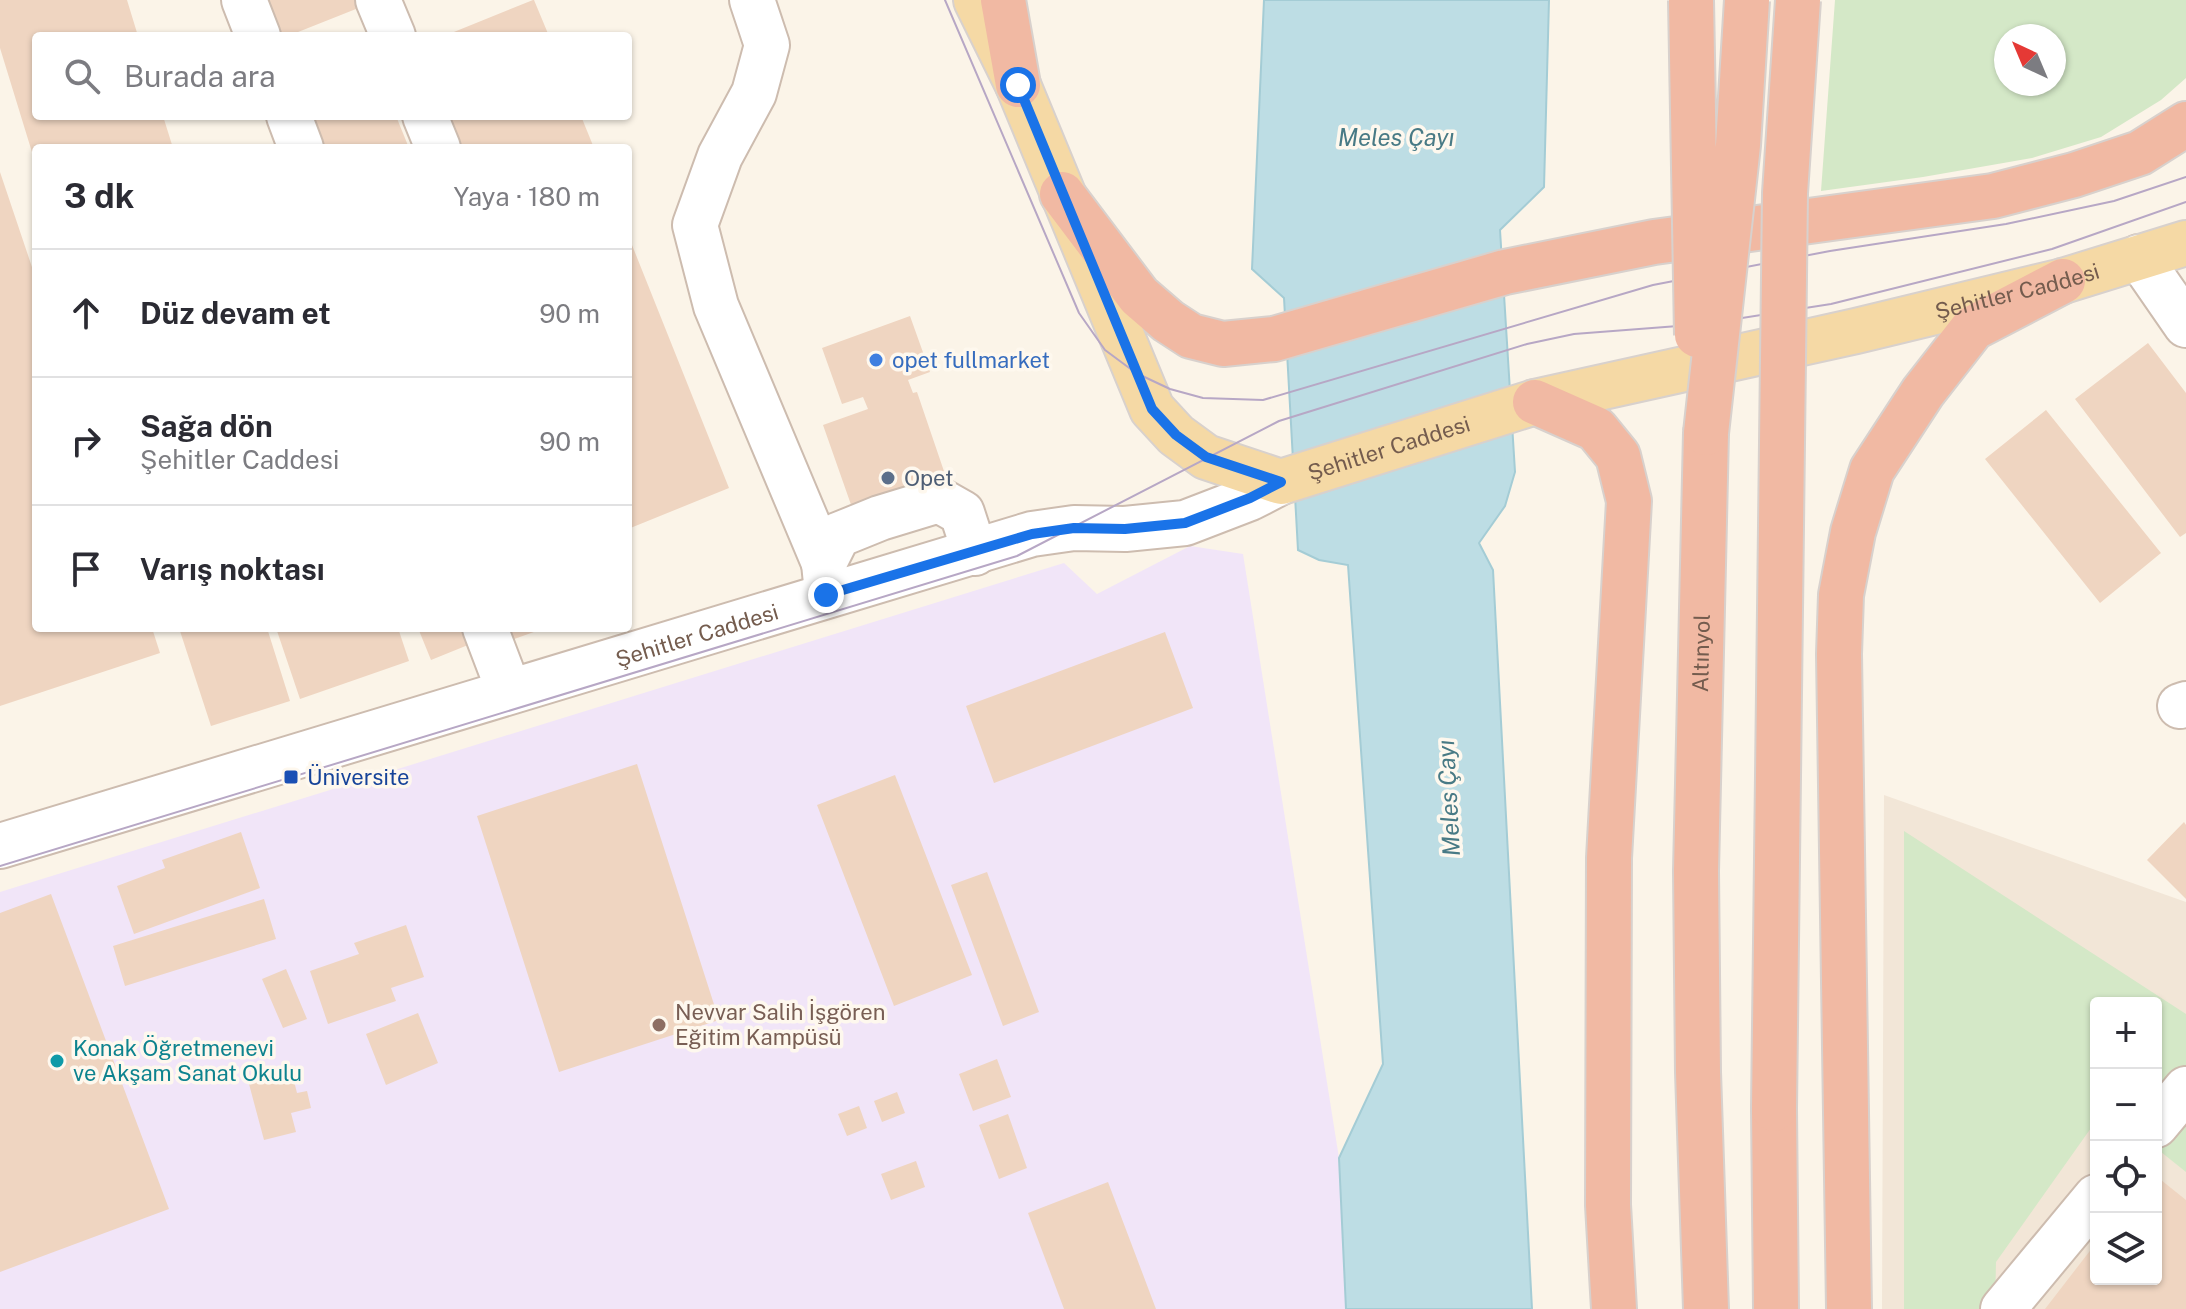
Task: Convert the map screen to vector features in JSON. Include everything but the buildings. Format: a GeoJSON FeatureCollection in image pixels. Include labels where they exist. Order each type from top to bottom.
{"type":"FeatureCollection","features":[{"type":"Feature","properties":{"kind":"highway"},"geometry":{"type":"LineString","coordinates":[[1003,0],[1018,85]]}},
{"type":"Feature","properties":{"kind":"highway"},"geometry":{"type":"LineString","coordinates":[[1691,0],[1695,313],[1706,433]]}},
{"type":"Feature","properties":{"kind":"highway","name":"Altınyol"},"geometry":{"type":"LineString","coordinates":[[1706,1309],[1698,1072],[1696,871],[1706,433],[1738,145],[1747,0]]}},
{"type":"Feature","properties":{"kind":"highway"},"geometry":{"type":"LineString","coordinates":[[1776,1309],[1774,1109],[1785,193],[1798,0]]}},
{"type":"Feature","properties":{"kind":"highway"},"geometry":{"type":"LineString","coordinates":[[1062,194],[1139,296],[1191,336],[1223,344],[1274,339],[1505,272],[1654,242],[1993,196],[2074,175],[2140,153],[2186,124]]}},
{"type":"Feature","properties":{"kind":"highway"},"geometry":{"type":"LineString","coordinates":[[1849,1309],[1839,654],[1841,595],[1853,532],[1872,470],[1923,392],[1973,328],[2063,281]]}},
{"type":"Feature","properties":{"kind":"highway"},"geometry":{"type":"LineString","coordinates":[[1535,402],[1596,429],[1618,456],[1629,501],[1609,858],[1608,1205],[1614,1309]]}},
{"type":"Feature","properties":{"kind":"main road"},"geometry":{"type":"LineString","coordinates":[[976,0],[1018,85],[1152,409],[1176,435],[1206,457],[1281,482]]}},
{"type":"Feature","properties":{"kind":"main road","name":"Şehitler Caddesi"},"geometry":{"type":"LineString","coordinates":[[1281,482],[1535,402],[1856,331],[2063,281],[2186,243]]}},
{"type":"Feature","properties":{"kind":"street"},"geometry":{"type":"LineString","coordinates":[[244,0],[256,32]]}},
{"type":"Feature","properties":{"kind":"street"},"geometry":{"type":"LineString","coordinates":[[378,0],[391,32]]}},
{"type":"Feature","properties":{"kind":"street"},"geometry":{"type":"LineString","coordinates":[[752,0],[767,45],[754,93],[720,156],[695,225],[716,306],[825,579]]}},
{"type":"Feature","properties":{"kind":"street"},"geometry":{"type":"LineString","coordinates":[[290,120],[300,144]]}},
{"type":"Feature","properties":{"kind":"street"},"geometry":{"type":"LineString","coordinates":[[427,120],[436,144]]}},
{"type":"Feature","properties":{"kind":"street"},"geometry":{"type":"LineString","coordinates":[[2139,257],[2186,325]]}},
{"type":"Feature","properties":{"kind":"street","name":"Şehitler Caddesi"},"geometry":{"type":"LineString","coordinates":[[0,846],[509,691],[634,637],[825,579],[975,553],[1032,534],[1074,528],[1125,529],[1185,523],[1250,498],[1281,482]]}},
{"type":"Feature","properties":{"kind":"street"},"geometry":{"type":"LineString","coordinates":[[825,579],[838,535],[939,500],[962,513],[975,553]]}},
{"type":"Feature","properties":{"kind":"street"},"geometry":{"type":"LineString","coordinates":[[487,632],[509,691]]}},
{"type":"Feature","properties":{"kind":"street"},"geometry":{"type":"LineString","coordinates":[[2162,1118],[2186,1089]]}},
{"type":"Feature","properties":{"kind":"street"},"geometry":{"type":"LineString","coordinates":[[2003,1309],[2090,1204]]}},
{"type":"Feature","properties":{"kind":"shaded area","name":"Nevvar Salih İşgören Eğitim Kampüsü"},"geometry":{"type":"Polygon","coordinates":[[[1190,546],[1243,554],[1339,1158],[1346,1309],[0,1309],[0,892],[1064,563],[1097,594],[1190,546]]]}},
{"type":"Feature","properties":{"kind":"shaded area"},"geometry":{"type":"Polygon","coordinates":[[[1884,795],[2186,902],[2186,1309],[1882,1309],[1884,795]]]}},
{"type":"Feature","properties":{"kind":"green space"},"geometry":{"type":"Polygon","coordinates":[[[1835,0],[2186,0],[2186,78],[2161,100],[2101,137],[2032,158],[1821,191],[1835,0]]]}},
{"type":"Feature","properties":{"kind":"green space"},"geometry":{"type":"Polygon","coordinates":[[[1904,831],[2160,997],[2090,997],[2090,1129],[1996,1262],[1995,1309],[1904,1309],[1904,831]]]}},
{"type":"Feature","properties":{"kind":"green space"},"geometry":{"type":"Polygon","coordinates":[[[2162,998],[2186,1014],[2186,1172],[2162,1153],[2162,998]]]}},
{"type":"Feature","properties":{"kind":"water","name":"Meles Çayı"},"geometry":{"type":"Polygon","coordinates":[[[1264,0],[1549,0],[1544,187],[1500,230],[1515,472],[1505,506],[1479,543],[1493,570],[1532,1309],[1346,1309],[1339,1158],[1383,1064],[1348,565],[1319,560],[1298,550],[1284,298],[1252,269],[1264,0]]]}},
{"type":"Feature","properties":{"kind":"tram line"},"geometry":{"type":"LineString","coordinates":[[945,0],[1079,313],[1105,350],[1136,373],[1170,389],[1203,398],[1263,400],[1653,285],[1830,251],[2006,224],[2114,201],[2186,177]]}},
{"type":"Feature","properties":{"kind":"tram line"},"geometry":{"type":"LineString","coordinates":[[0,866],[1017,556],[1279,421],[1527,344],[1574,334],[1704,324],[1831,304],[2052,249],[2186,202]]}},
{"type":"Feature","properties":{"kind":"place","name":"opet fullmarket"},"geometry":{"type":"Point","coordinates":[876,360]}},
{"type":"Feature","properties":{"kind":"place","name":"Opet"},"geometry":{"type":"Point","coordinates":[888,478]}},
{"type":"Feature","properties":{"kind":"place","name":"Üniversite"},"geometry":{"type":"Point","coordinates":[291,777]}},
{"type":"Feature","properties":{"kind":"place","name":"Nevvar Salih İşgören Eğitim Kampüsü"},"geometry":{"type":"Point","coordinates":[659,1025]}},
{"type":"Feature","properties":{"kind":"place","name":"Konak Öğretmenevi ve Akşam Sanat Okulu"},"geometry":{"type":"Point","coordinates":[57,1061]}},
{"type":"Feature","properties":{"kind":"route"},"geometry":{"type":"LineString","coordinates":[[826,595],[1032,534],[1074,528],[1125,529],[1185,523],[1250,498],[1281,482],[1206,457],[1176,435],[1152,409],[1018,85]]}}]}
